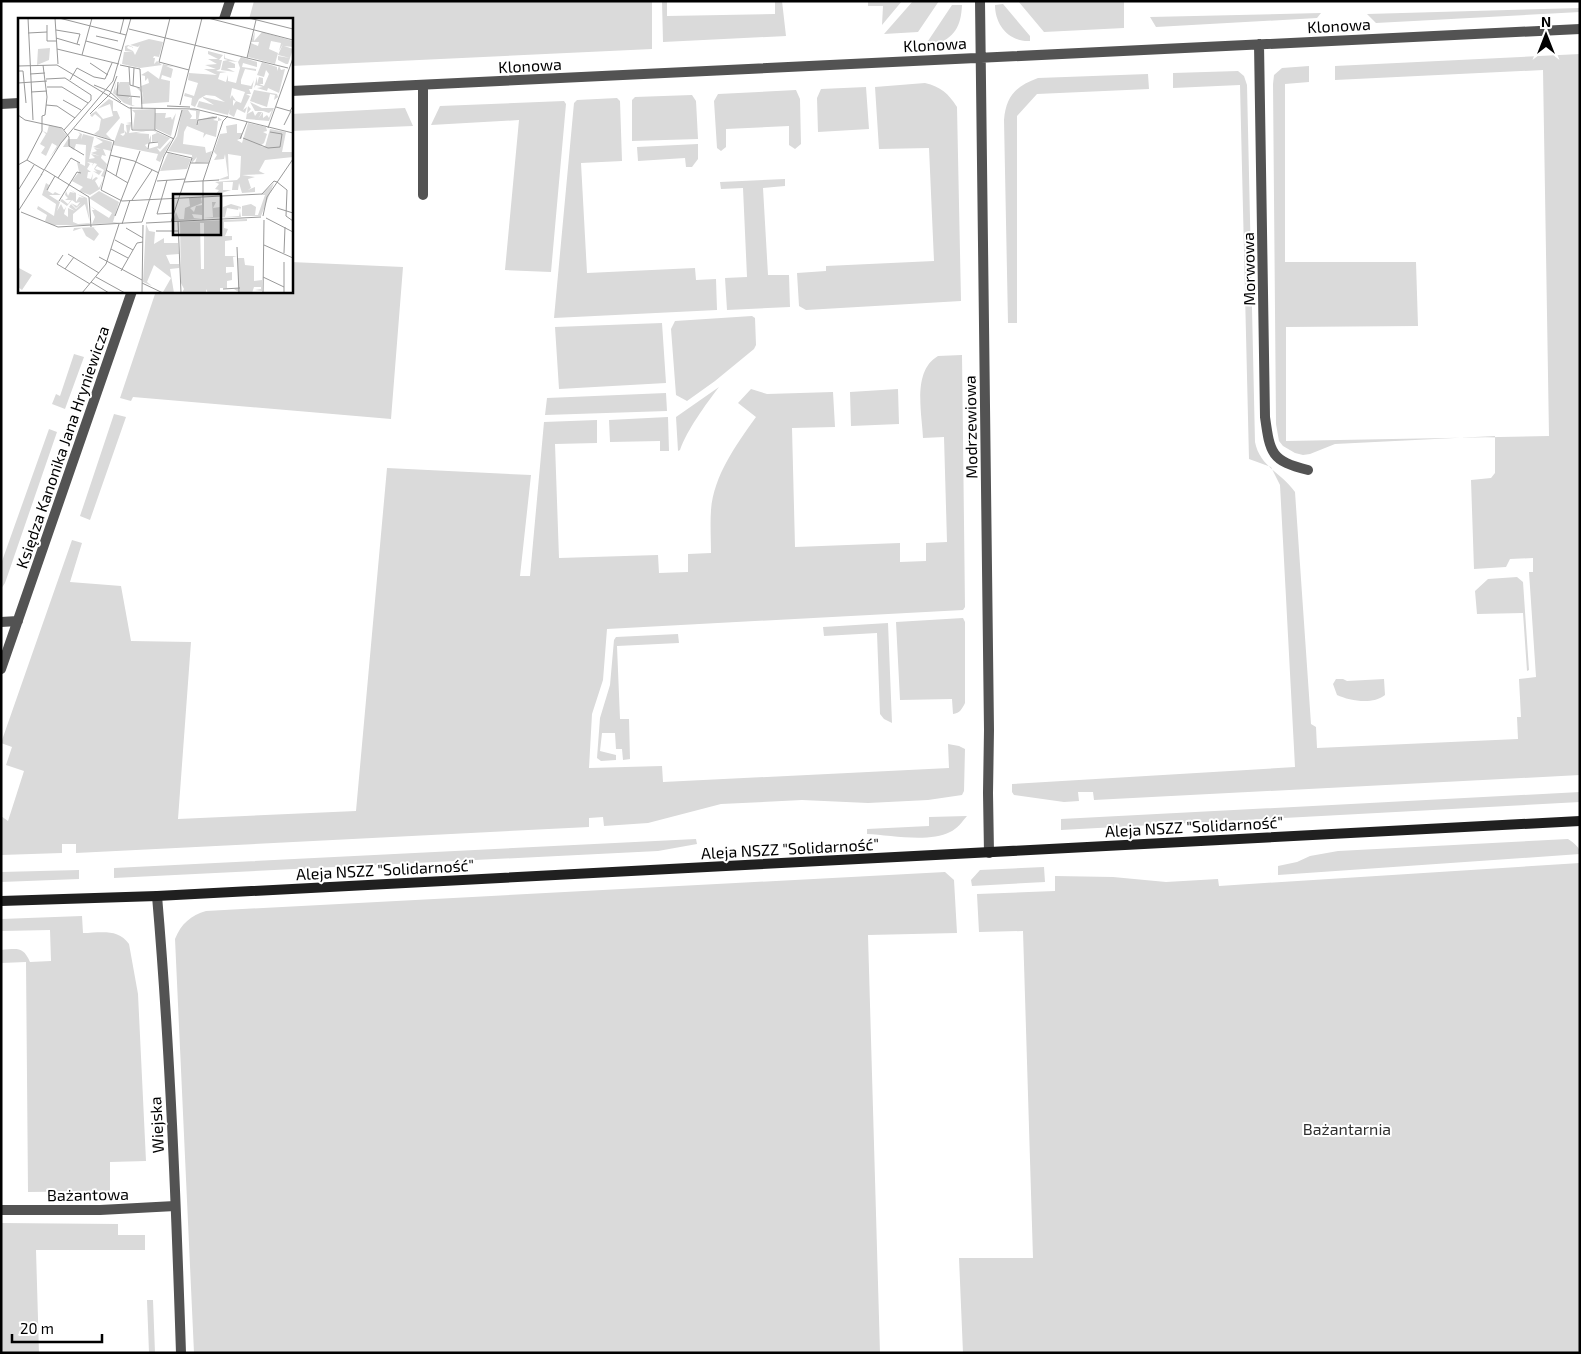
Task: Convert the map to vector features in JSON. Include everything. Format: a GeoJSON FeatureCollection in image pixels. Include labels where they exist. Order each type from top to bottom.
{"type":"FeatureCollection","features":[{"type":"Feature","properties":{"kind":"street"},"geometry":{"type":"LineString","coordinates":[[224,18],[230,1]]}},
{"type":"Feature","properties":{"kind":"street","name":"Modrzewiowa"},"geometry":{"type":"LineString","coordinates":[[980,1],[989,853]]}},
{"type":"Feature","properties":{"kind":"street","name":"Klonowa"},"geometry":{"type":"LineString","coordinates":[[292,91],[1580,29]]}},
{"type":"Feature","properties":{"kind":"street","name":"Morwowa"},"geometry":{"type":"LineString","coordinates":[[1259,44],[1265,417],[1271,450],[1279,460],[1308,470]]}},
{"type":"Feature","properties":{"kind":"street"},"geometry":{"type":"LineString","coordinates":[[423,85],[423,195]]}},
{"type":"Feature","properties":{"kind":"street"},"geometry":{"type":"LineString","coordinates":[[1,104],[18,103]]}},
{"type":"Feature","properties":{"kind":"street","name":"Księdza Kanonika Jana Hryniewicza"},"geometry":{"type":"LineString","coordinates":[[1,669],[132,292]]}},
{"type":"Feature","properties":{"kind":"street"},"geometry":{"type":"LineString","coordinates":[[1,622],[18,621]]}},
{"type":"Feature","properties":{"kind":"street","name":"Aleja NSZZ \"Solidarność\""},"geometry":{"type":"LineString","coordinates":[[1,901],[157,896],[1580,821]]}},
{"type":"Feature","properties":{"kind":"street","name":"Wiejska"},"geometry":{"type":"LineString","coordinates":[[157,896],[182,1353]]}},
{"type":"Feature","properties":{"kind":"street","name":"Bażantowa"},"geometry":{"type":"LineString","coordinates":[[1,1210],[100,1210],[175,1206]]}},
{"type":"Feature","properties":{"kind":"green space"},"geometry":{"type":"Polygon","coordinates":[[[254,1],[652,1],[652,49],[292,66],[292,18],[249,18],[254,1]]]}},
{"type":"Feature","properties":{"kind":"green space"},"geometry":{"type":"Polygon","coordinates":[[[662,1],[667,1],[667,16],[775,14],[775,1],[782,1],[786,36],[663,42],[662,1]]]}},
{"type":"Feature","properties":{"kind":"green space"},"geometry":{"type":"Polygon","coordinates":[[[868,1],[902,1],[882,25],[883,6],[868,6],[868,1]]]}},
{"type":"Feature","properties":{"kind":"green space"},"geometry":{"type":"Polygon","coordinates":[[[913,1],[939,1],[918,32],[884,34],[913,1]]]}},
{"type":"Feature","properties":{"kind":"green space"},"geometry":{"type":"Polygon","coordinates":[[[1018,1],[1124,1],[1124,28],[1044,32],[1018,1]]]}},
{"type":"Feature","properties":{"kind":"green space"},"geometry":{"type":"Polygon","coordinates":[[[1003,4],[1030,36],[1030,41],[1016,39],[1005,31],[998,19],[995,5],[1003,4]]]}},
{"type":"Feature","properties":{"kind":"green space"},"geometry":{"type":"Polygon","coordinates":[[[952,5],[962,5],[956,30],[947,39],[934,45],[928,41],[952,5]]]}},
{"type":"Feature","properties":{"kind":"green space"},"geometry":{"type":"Polygon","coordinates":[[[1580,8],[1580,12],[1376,23],[1367,14],[1580,8]]]}},
{"type":"Feature","properties":{"kind":"green space"},"geometry":{"type":"Polygon","coordinates":[[[1321,13],[1317,18],[1156,27],[1150,17],[1321,13]]]}},
{"type":"Feature","properties":{"kind":"green space"},"geometry":{"type":"Polygon","coordinates":[[[1580,54],[1580,775],[1094,800],[1093,792],[1078,792],[1079,801],[1064,802],[1014,795],[1012,784],[1295,767],[1280,485],[1272,469],[1295,492],[1311,724],[1316,727],[1317,748],[1518,739],[1517,717],[1521,717],[1519,679],[1536,677],[1529,572],[1533,572],[1533,558],[1510,559],[1506,567],[1474,569],[1471,480],[1491,478],[1495,473],[1495,437],[1549,436],[1543,70],[1335,80],[1335,66],[1580,54]]]}},
{"type":"Feature","properties":{"kind":"green space"},"geometry":{"type":"Polygon","coordinates":[[[1309,66],[1309,82],[1285,84],[1285,262],[1416,262],[1418,326],[1286,327],[1286,441],[1462,438],[1335,444],[1303,455],[1283,446],[1279,441],[1276,424],[1273,84],[1274,75],[1282,68],[1309,66]]]}},
{"type":"Feature","properties":{"kind":"green space"},"geometry":{"type":"Polygon","coordinates":[[[1238,71],[1244,76],[1247,85],[1255,442],[1261,458],[1269,466],[1249,459],[1240,85],[1173,88],[1173,73],[1238,71]]]}},
{"type":"Feature","properties":{"kind":"green space"},"geometry":{"type":"Polygon","coordinates":[[[1148,74],[1149,89],[1037,94],[1017,116],[1017,323],[1008,323],[1004,120],[1010,98],[1018,88],[1038,78],[1148,74]]]}},
{"type":"Feature","properties":{"kind":"green space"},"geometry":{"type":"Polygon","coordinates":[[[925,83],[944,91],[957,107],[961,301],[806,310],[799,306],[797,273],[826,271],[826,266],[934,261],[929,148],[879,149],[875,87],[925,83]]]}},
{"type":"Feature","properties":{"kind":"green space"},"geometry":{"type":"Polygon","coordinates":[[[866,87],[869,129],[818,132],[817,98],[821,89],[866,87]]]}},
{"type":"Feature","properties":{"kind":"green space"},"geometry":{"type":"Polygon","coordinates":[[[796,90],[800,99],[801,144],[795,149],[789,145],[789,126],[726,129],[726,147],[721,151],[717,148],[714,101],[718,94],[796,90]]]}},
{"type":"Feature","properties":{"kind":"green space"},"geometry":{"type":"Polygon","coordinates":[[[692,95],[696,101],[698,139],[632,141],[632,100],[635,97],[692,95]]]}},
{"type":"Feature","properties":{"kind":"green space"},"geometry":{"type":"Polygon","coordinates":[[[617,98],[620,101],[622,161],[581,163],[587,273],[695,268],[696,280],[716,279],[717,310],[554,318],[574,103],[577,100],[617,98]]]}},
{"type":"Feature","properties":{"kind":"green space"},"geometry":{"type":"Polygon","coordinates":[[[564,101],[566,104],[551,272],[505,270],[519,120],[431,125],[440,106],[564,101]]]}},
{"type":"Feature","properties":{"kind":"green space"},"geometry":{"type":"Polygon","coordinates":[[[405,108],[413,126],[292,131],[292,114],[405,108]]]}},
{"type":"Feature","properties":{"kind":"green space"},"geometry":{"type":"Polygon","coordinates":[[[698,144],[698,159],[692,167],[686,167],[685,158],[638,161],[637,147],[698,144]]]}},
{"type":"Feature","properties":{"kind":"green space"},"geometry":{"type":"Polygon","coordinates":[[[785,179],[785,186],[763,188],[768,275],[789,275],[790,307],[727,310],[725,278],[747,277],[743,188],[721,189],[720,182],[785,179]]]}},
{"type":"Feature","properties":{"kind":"green space"},"geometry":{"type":"Polygon","coordinates":[[[292,262],[403,267],[391,419],[133,397],[131,401],[120,398],[156,292],[292,292],[292,262]]]}},
{"type":"Feature","properties":{"kind":"green space"},"geometry":{"type":"Polygon","coordinates":[[[752,316],[755,318],[756,345],[754,349],[687,401],[676,395],[671,329],[675,321],[752,316]]]}},
{"type":"Feature","properties":{"kind":"green space"},"geometry":{"type":"Polygon","coordinates":[[[662,323],[666,383],[559,389],[555,327],[662,323]]]}},
{"type":"Feature","properties":{"kind":"green space"},"geometry":{"type":"Polygon","coordinates":[[[74,354],[84,357],[65,409],[52,404],[56,394],[60,396],[74,354]]]}},
{"type":"Feature","properties":{"kind":"green space"},"geometry":{"type":"Polygon","coordinates":[[[962,355],[965,607],[963,610],[607,629],[603,680],[592,714],[589,768],[662,766],[663,782],[949,768],[948,744],[965,749],[964,791],[962,795],[928,800],[868,803],[802,800],[721,804],[648,823],[604,826],[603,817],[589,818],[589,827],[76,853],[76,844],[62,844],[62,853],[1,855],[1,816],[8,821],[24,771],[6,765],[12,747],[1,743],[72,540],[82,543],[70,582],[121,586],[131,641],[191,642],[178,819],[356,811],[387,468],[531,475],[520,576],[530,576],[544,422],[597,420],[597,443],[555,444],[559,558],[658,555],[659,573],[688,572],[688,554],[711,553],[711,510],[716,485],[727,461],[756,417],[738,403],[751,389],[767,394],[833,392],[835,427],[792,428],[795,547],[900,543],[900,562],[926,561],[926,543],[947,542],[944,437],[923,438],[920,393],[925,372],[930,363],[938,356],[962,355]]]}},
{"type":"Feature","properties":{"kind":"green space"},"geometry":{"type":"Polygon","coordinates":[[[719,387],[697,417],[678,451],[676,417],[719,387]]]}},
{"type":"Feature","properties":{"kind":"green space"},"geometry":{"type":"Polygon","coordinates":[[[898,389],[899,424],[851,426],[850,392],[898,389]]]}},
{"type":"Feature","properties":{"kind":"green space"},"geometry":{"type":"Polygon","coordinates":[[[666,393],[667,411],[545,415],[547,398],[666,393]]]}},
{"type":"Feature","properties":{"kind":"green space"},"geometry":{"type":"Polygon","coordinates":[[[114,414],[126,417],[90,520],[80,516],[114,414]]]}},
{"type":"Feature","properties":{"kind":"green space"},"geometry":{"type":"Polygon","coordinates":[[[668,417],[669,451],[660,451],[660,441],[610,442],[609,420],[668,417]]]}},
{"type":"Feature","properties":{"kind":"green space"},"geometry":{"type":"Polygon","coordinates":[[[49,429],[57,432],[5,583],[1,589],[1,564],[49,429]]]}},
{"type":"Feature","properties":{"kind":"green space"},"geometry":{"type":"Polygon","coordinates":[[[1495,436],[1495,437],[1462,438],[1495,436]]]}},
{"type":"Feature","properties":{"kind":"green space"},"geometry":{"type":"Polygon","coordinates":[[[1517,577],[1523,582],[1529,670],[1527,671],[1523,613],[1477,614],[1475,591],[1488,579],[1517,577]]]}},
{"type":"Feature","properties":{"kind":"green space"},"geometry":{"type":"Polygon","coordinates":[[[963,618],[965,622],[965,703],[962,709],[953,714],[952,699],[900,700],[896,622],[963,618]]]}},
{"type":"Feature","properties":{"kind":"green space"},"geometry":{"type":"Polygon","coordinates":[[[888,623],[892,723],[884,719],[880,714],[877,633],[824,636],[823,627],[888,623]]]}},
{"type":"Feature","properties":{"kind":"green space"},"geometry":{"type":"Polygon","coordinates":[[[678,634],[679,643],[617,646],[620,719],[629,719],[630,759],[623,760],[622,749],[616,749],[615,733],[602,733],[600,751],[616,755],[616,760],[601,761],[597,758],[600,718],[610,685],[614,640],[616,637],[678,634]]]}},
{"type":"Feature","properties":{"kind":"green space"},"geometry":{"type":"Polygon","coordinates":[[[1336,679],[1347,681],[1384,679],[1385,695],[1368,701],[1342,697],[1337,695],[1333,684],[1336,679]]]}},
{"type":"Feature","properties":{"kind":"green space"},"geometry":{"type":"Polygon","coordinates":[[[1580,792],[1580,802],[1061,830],[1061,819],[1580,792]]]}},
{"type":"Feature","properties":{"kind":"green space"},"geometry":{"type":"Polygon","coordinates":[[[967,816],[953,831],[931,837],[920,838],[867,834],[867,829],[929,826],[929,817],[967,816]]]}},
{"type":"Feature","properties":{"kind":"green space"},"geometry":{"type":"Polygon","coordinates":[[[696,839],[697,844],[658,851],[114,878],[114,868],[696,839]]]}},
{"type":"Feature","properties":{"kind":"green space"},"geometry":{"type":"Polygon","coordinates":[[[1568,839],[1578,847],[1580,854],[1278,875],[1278,866],[1297,862],[1310,856],[1338,851],[1568,839]]]}},
{"type":"Feature","properties":{"kind":"green space","name":"Bażantarnia"},"geometry":{"type":"Polygon","coordinates":[[[1580,863],[1580,1353],[963,1353],[959,1258],[1033,1258],[1023,931],[979,932],[977,894],[1055,891],[1055,876],[1113,877],[1166,882],[1218,879],[1219,886],[1580,863]]]}},
{"type":"Feature","properties":{"kind":"green space"},"geometry":{"type":"Polygon","coordinates":[[[1044,867],[1045,882],[972,886],[971,880],[980,870],[1044,867]]]}},
{"type":"Feature","properties":{"kind":"green space"},"geometry":{"type":"Polygon","coordinates":[[[79,870],[79,879],[1,882],[1,872],[79,870]]]}},
{"type":"Feature","properties":{"kind":"green space"},"geometry":{"type":"Polygon","coordinates":[[[945,872],[954,880],[957,933],[868,935],[880,1353],[194,1353],[175,939],[183,925],[191,918],[206,911],[945,872]]]}},
{"type":"Feature","properties":{"kind":"green space"},"geometry":{"type":"Polygon","coordinates":[[[82,916],[83,933],[114,933],[125,939],[129,944],[138,994],[146,1161],[110,1162],[110,1191],[28,1192],[26,962],[1,963],[1,950],[22,951],[30,962],[51,961],[50,930],[1,931],[1,919],[82,916]]]}},
{"type":"Feature","properties":{"kind":"green space"},"geometry":{"type":"Polygon","coordinates":[[[1,1223],[118,1224],[118,1235],[145,1235],[145,1250],[36,1250],[39,1353],[1,1353],[1,1223]]]}},
{"type":"Feature","properties":{"kind":"green space"},"geometry":{"type":"Polygon","coordinates":[[[147,1300],[153,1300],[155,1353],[149,1353],[147,1300]]]}}]}
